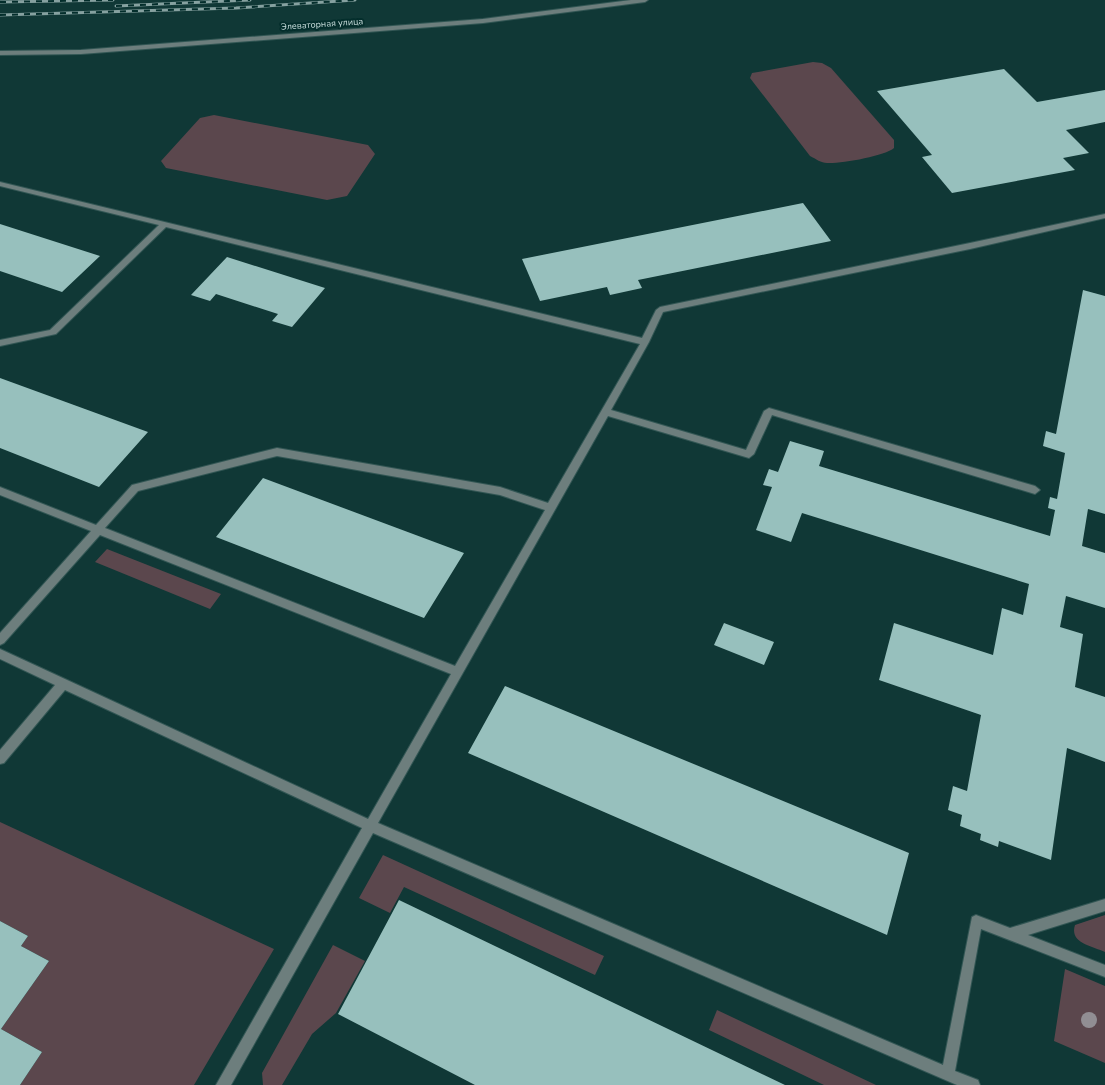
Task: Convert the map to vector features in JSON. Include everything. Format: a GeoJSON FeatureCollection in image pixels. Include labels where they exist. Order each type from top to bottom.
{"type":"FeatureCollection","features":[{"type":"Feature","properties":{"kind":"street","name":"Элеваторная улица"},"geometry":{"type":"LineString","coordinates":[[0,53],[81,52],[483,21],[645,0]]}},
{"type":"Feature","properties":{"kind":"street"},"geometry":{"type":"LineString","coordinates":[[0,184],[645,342]]}},
{"type":"Feature","properties":{"kind":"street"},"geometry":{"type":"LineString","coordinates":[[223,1085],[606,412],[645,342],[660,310],[970,246],[1105,216]]}},
{"type":"Feature","properties":{"kind":"street"},"geometry":{"type":"LineString","coordinates":[[0,343],[53,332],[164,225]]}},
{"type":"Feature","properties":{"kind":"street"},"geometry":{"type":"LineString","coordinates":[[606,412],[749,454],[769,411],[1035,490]]}},
{"type":"Feature","properties":{"kind":"street"},"geometry":{"type":"LineString","coordinates":[[0,640],[135,488],[277,452],[500,491],[551,508]]}},
{"type":"Feature","properties":{"kind":"street"},"geometry":{"type":"LineString","coordinates":[[0,491],[458,672]]}},
{"type":"Feature","properties":{"kind":"street"},"geometry":{"type":"LineString","coordinates":[[0,654],[370,826],[973,1085]]}},
{"type":"Feature","properties":{"kind":"street"},"geometry":{"type":"LineString","coordinates":[[0,759],[63,684]]}},
{"type":"Feature","properties":{"kind":"street"},"geometry":{"type":"LineString","coordinates":[[1011,934],[1105,905]]}},
{"type":"Feature","properties":{"kind":"street"},"geometry":{"type":"LineString","coordinates":[[948,1074],[976,921],[1105,971]]}},
{"type":"Feature","properties":{"kind":"shaded area"},"geometry":{"type":"Polygon","coordinates":[[[813,62],[822,63],[831,68],[894,140],[894,148],[872,157],[833,163],[818,161],[810,156],[750,78],[752,73],[813,62]]]}},
{"type":"Feature","properties":{"kind":"shaded area"},"geometry":{"type":"Polygon","coordinates":[[[214,115],[368,145],[375,154],[347,196],[327,200],[166,168],[161,161],[200,118],[214,115]]]}},
{"type":"Feature","properties":{"kind":"shaded area"},"geometry":{"type":"Polygon","coordinates":[[[107,549],[221,594],[210,609],[95,562],[107,549]]]}},
{"type":"Feature","properties":{"kind":"shaded area"},"geometry":{"type":"Polygon","coordinates":[[[0,822],[274,949],[194,1085],[20,1085],[42,1052],[1,1029],[49,961],[21,946],[28,936],[0,921],[0,822]]]}},
{"type":"Feature","properties":{"kind":"shaded area"},"geometry":{"type":"Polygon","coordinates":[[[383,855],[604,956],[595,975],[404,887],[390,913],[359,898],[383,855]]]}},
{"type":"Feature","properties":{"kind":"shaded area"},"geometry":{"type":"Polygon","coordinates":[[[1105,915],[1105,952],[1088,946],[1078,940],[1074,931],[1075,925],[1105,915]]]}},
{"type":"Feature","properties":{"kind":"shaded area"},"geometry":{"type":"Polygon","coordinates":[[[333,945],[365,961],[336,1013],[312,1034],[282,1085],[263,1085],[262,1073],[333,945]]]}},
{"type":"Feature","properties":{"kind":"shaded area"},"geometry":{"type":"Polygon","coordinates":[[[1065,969],[1105,986],[1105,1063],[1054,1041],[1065,969]]]}},
{"type":"Feature","properties":{"kind":"shaded area"},"geometry":{"type":"Polygon","coordinates":[[[717,1010],[876,1085],[824,1085],[709,1030],[717,1010]]]}},
{"type":"Feature","properties":{"kind":"building"},"geometry":{"type":"Polygon","coordinates":[[[1004,69],[1037,102],[1105,90],[1105,122],[1066,130],[1089,153],[1063,158],[1075,170],[952,193],[922,157],[932,155],[877,91],[1004,69]]]}},
{"type":"Feature","properties":{"kind":"building"},"geometry":{"type":"Polygon","coordinates":[[[803,203],[831,241],[638,280],[642,288],[610,295],[607,287],[540,301],[522,259],[803,203]]]}},
{"type":"Feature","properties":{"kind":"building"},"geometry":{"type":"Polygon","coordinates":[[[0,224],[100,256],[62,292],[0,271],[0,224]]]}},
{"type":"Feature","properties":{"kind":"building"},"geometry":{"type":"Polygon","coordinates":[[[227,257],[325,288],[292,327],[272,321],[278,314],[216,294],[210,301],[191,295],[227,257]]]}},
{"type":"Feature","properties":{"kind":"building"},"geometry":{"type":"Polygon","coordinates":[[[1083,290],[1105,296],[1105,514],[1088,509],[1082,546],[1105,553],[1105,608],[1066,596],[1060,627],[1083,634],[1075,687],[1105,697],[1105,762],[1067,748],[1051,860],[999,841],[998,847],[980,840],[981,834],[960,826],[962,815],[948,810],[953,786],[967,791],[981,715],[879,680],[894,623],[993,655],[1002,608],[1023,615],[1029,584],[802,513],[791,542],[756,530],[772,487],[763,485],[769,469],[778,472],[790,441],[824,451],[819,466],[1050,536],[1055,510],[1048,508],[1050,497],[1057,499],[1065,453],[1043,446],[1046,431],[1056,434],[1083,290]]]}},
{"type":"Feature","properties":{"kind":"building"},"geometry":{"type":"Polygon","coordinates":[[[0,378],[148,432],[99,487],[0,448],[0,378]]]}},
{"type":"Feature","properties":{"kind":"building"},"geometry":{"type":"Polygon","coordinates":[[[263,478],[464,553],[424,618],[216,537],[263,478]]]}},
{"type":"Feature","properties":{"kind":"building"},"geometry":{"type":"Polygon","coordinates":[[[724,623],[774,642],[764,665],[714,645],[724,623]]]}},
{"type":"Feature","properties":{"kind":"building"},"geometry":{"type":"Polygon","coordinates":[[[505,686],[909,853],[887,935],[468,753],[505,686]]]}},
{"type":"Feature","properties":{"kind":"building"},"geometry":{"type":"Polygon","coordinates":[[[399,900],[785,1085],[475,1085],[338,1014],[399,900]]]}},
{"type":"Feature","properties":{"kind":"building"},"geometry":{"type":"Polygon","coordinates":[[[0,921],[28,936],[21,946],[49,961],[1,1029],[42,1052],[20,1085],[0,1085],[0,921]]]}},
{"type":"Feature","properties":{"kind":"railway"},"geometry":{"type":"LineString","coordinates":[[0,2],[113,0]]}},
{"type":"Feature","properties":{"kind":"railway"},"geometry":{"type":"LineString","coordinates":[[116,6],[250,0]]}},
{"type":"Feature","properties":{"kind":"railway"},"geometry":{"type":"LineString","coordinates":[[0,15],[236,8],[355,0]]}}]}
